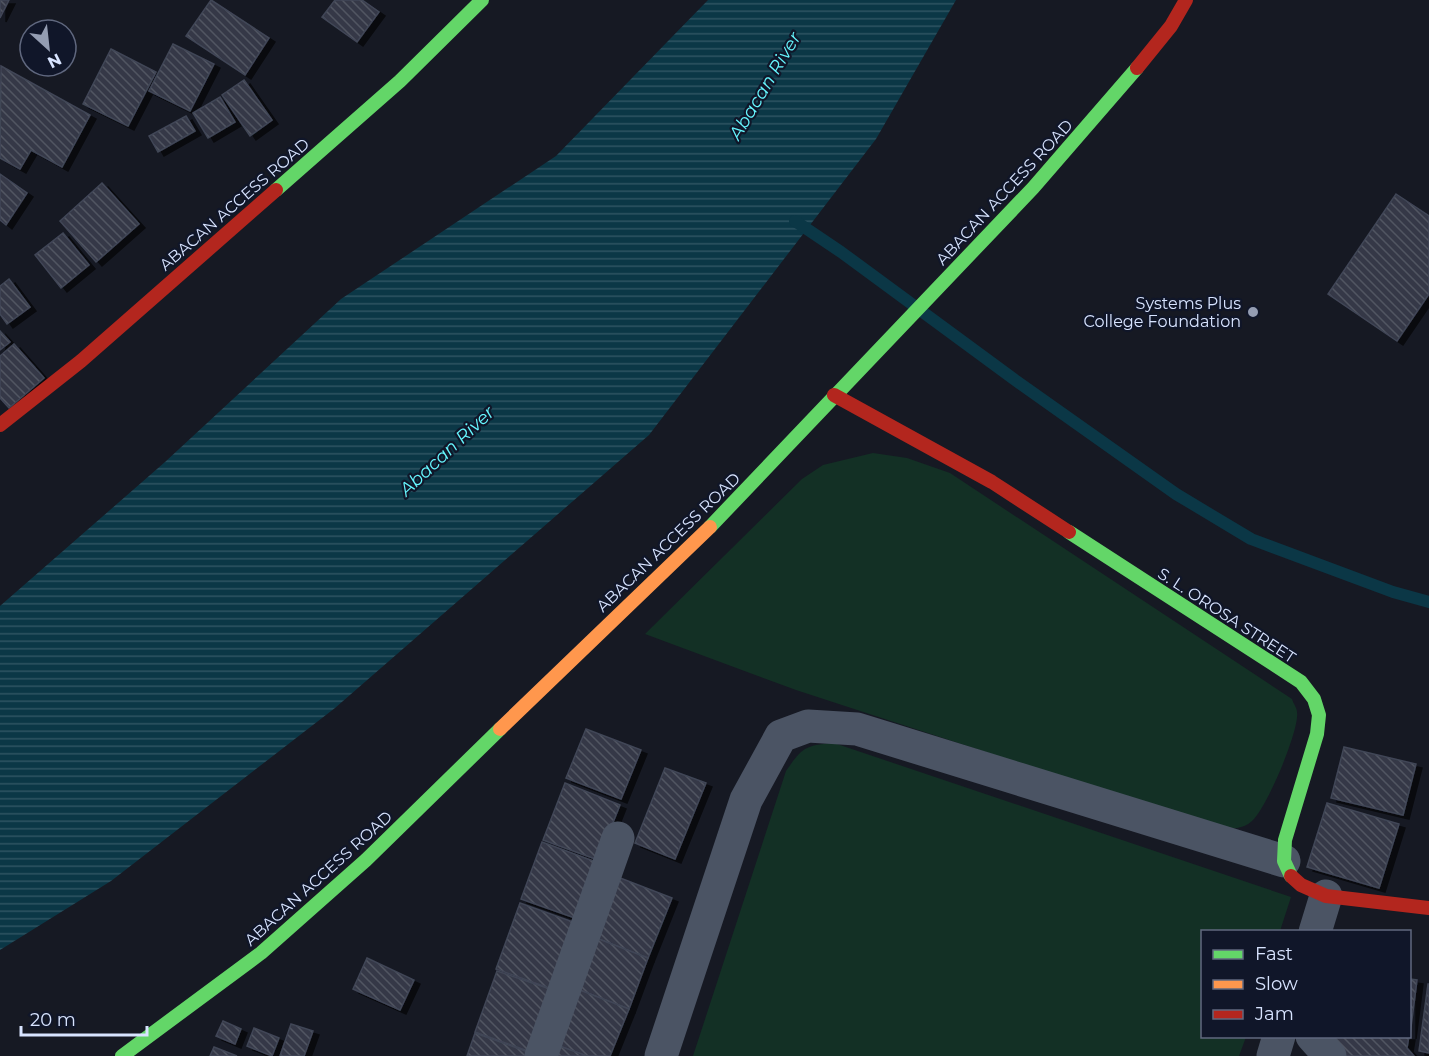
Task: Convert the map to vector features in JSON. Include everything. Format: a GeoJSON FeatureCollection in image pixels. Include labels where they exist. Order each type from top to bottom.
{"type":"FeatureCollection","features":[{"type":"Feature","properties":{"kind":"street","name":"ABACAN ACCESS ROAD"},"geometry":{"type":"LineString","coordinates":[[0,425],[81,361],[400,81],[482,0]]}},
{"type":"Feature","properties":{"kind":"street","name":"ABACAN ACCESS ROAD"},"geometry":{"type":"LineString","coordinates":[[122,1056],[261,953],[366,860],[607,624],[703,534],[872,354],[1033,188],[1123,86],[1171,26],[1186,0]]}},
{"type":"Feature","properties":{"kind":"street","name":"S. L. OROSA STREET"},"geometry":{"type":"LineString","coordinates":[[834,395],[992,482],[1301,682],[1314,699],[1319,716],[1317,734],[1289,821],[1284,861]]}},
{"type":"Feature","properties":{"kind":"street"},"geometry":{"type":"LineString","coordinates":[[661,1056],[746,800],[781,736],[808,726],[856,729],[1284,861],[1290,875],[1301,885],[1326,896],[1429,908]]}},
{"type":"Feature","properties":{"kind":"street"},"geometry":{"type":"LineString","coordinates":[[541,1056],[618,838]]}},
{"type":"Feature","properties":{"kind":"street"},"geometry":{"type":"LineString","coordinates":[[1316,930],[1326,896]]}},
{"type":"Feature","properties":{"kind":"street"},"geometry":{"type":"LineString","coordinates":[[1273,1056],[1278,1038]]}},
{"type":"Feature","properties":{"kind":"street"},"geometry":{"type":"LineString","coordinates":[[1314,1038],[1330,1056]]}},
{"type":"Feature","properties":{"kind":"green space"},"geometry":{"type":"Polygon","coordinates":[[[873,453],[907,458],[950,473],[1292,699],[1297,712],[1297,721],[1288,751],[1273,786],[1252,821],[1241,827],[1221,829],[796,690],[645,634],[802,479],[823,465],[873,453]]]}},
{"type":"Feature","properties":{"kind":"green space"},"geometry":{"type":"Polygon","coordinates":[[[834,743],[1291,897],[1280,930],[1201,930],[1201,1038],[1246,1038],[1239,1056],[693,1056],[786,771],[805,749],[834,743]]]}},
{"type":"Feature","properties":{"kind":"water","name":"Abacan River"},"geometry":{"type":"Polygon","coordinates":[[[708,0],[956,0],[876,139],[649,435],[335,708],[111,881],[0,950],[0,606],[165,462],[341,299],[556,156],[708,0]]]}},
{"type":"Feature","properties":{"kind":"building"},"geometry":{"type":"Polygon","coordinates":[[[0,0],[9,0],[0,18],[0,0]]]}},
{"type":"Feature","properties":{"kind":"building"},"geometry":{"type":"Polygon","coordinates":[[[211,0],[269,38],[245,75],[186,36],[211,0]]]}},
{"type":"Feature","properties":{"kind":"building"},"geometry":{"type":"Polygon","coordinates":[[[335,0],[362,0],[379,12],[357,42],[322,17],[335,0]]]}},
{"type":"Feature","properties":{"kind":"building"},"geometry":{"type":"Polygon","coordinates":[[[173,44],[214,64],[190,111],[149,91],[173,44]]]}},
{"type":"Feature","properties":{"kind":"building"},"geometry":{"type":"Polygon","coordinates":[[[111,49],[156,72],[128,126],[83,104],[111,49]]]}},
{"type":"Feature","properties":{"kind":"building"},"geometry":{"type":"Polygon","coordinates":[[[1,66],[18,75],[18,78],[23,78],[90,115],[62,167],[31,150],[20,169],[0,158],[1,66]]]}},
{"type":"Feature","properties":{"kind":"building"},"geometry":{"type":"Polygon","coordinates":[[[244,80],[272,120],[250,136],[222,95],[244,80]]]}},
{"type":"Feature","properties":{"kind":"building"},"geometry":{"type":"Polygon","coordinates":[[[220,97],[235,122],[208,138],[193,113],[220,97]]]}},
{"type":"Feature","properties":{"kind":"building"},"geometry":{"type":"Polygon","coordinates":[[[186,116],[195,131],[158,152],[149,136],[186,116]]]}},
{"type":"Feature","properties":{"kind":"building"},"geometry":{"type":"Polygon","coordinates":[[[0,174],[27,193],[6,225],[0,220],[0,174]]]}},
{"type":"Feature","properties":{"kind":"building"},"geometry":{"type":"Polygon","coordinates":[[[102,183],[139,224],[96,262],[60,221],[102,183]]]}},
{"type":"Feature","properties":{"kind":"building"},"geometry":{"type":"Polygon","coordinates":[[[1396,194],[1429,216],[1429,294],[1397,341],[1328,294],[1396,194]]]}},
{"type":"Feature","properties":{"kind":"building"},"geometry":{"type":"Polygon","coordinates":[[[63,233],[89,265],[61,288],[35,255],[63,233]]]}},
{"type":"Feature","properties":{"kind":"building"},"geometry":{"type":"Polygon","coordinates":[[[9,279],[30,307],[7,324],[0,314],[0,286],[9,279]]]}},
{"type":"Feature","properties":{"kind":"building"},"geometry":{"type":"Polygon","coordinates":[[[0,331],[10,342],[0,350],[0,331]]]}},
{"type":"Feature","properties":{"kind":"building"},"geometry":{"type":"Polygon","coordinates":[[[14,344],[44,378],[9,408],[0,398],[0,356],[14,344]]]}},
{"type":"Feature","properties":{"kind":"building"},"geometry":{"type":"Polygon","coordinates":[[[586,729],[641,750],[621,799],[566,778],[586,729]]]}},
{"type":"Feature","properties":{"kind":"building"},"geometry":{"type":"Polygon","coordinates":[[[1344,747],[1416,764],[1403,815],[1331,798],[1344,747]]]}},
{"type":"Feature","properties":{"kind":"building"},"geometry":{"type":"Polygon","coordinates":[[[665,768],[706,783],[675,859],[635,843],[665,768]]]}},
{"type":"Feature","properties":{"kind":"building"},"geometry":{"type":"Polygon","coordinates":[[[565,783],[620,805],[598,860],[543,840],[565,783]]]}},
{"type":"Feature","properties":{"kind":"building"},"geometry":{"type":"Polygon","coordinates":[[[1327,803],[1399,824],[1379,888],[1307,867],[1327,803]]]}},
{"type":"Feature","properties":{"kind":"building"},"geometry":{"type":"Polygon","coordinates":[[[542,842],[596,862],[575,918],[521,899],[542,842]]]}},
{"type":"Feature","properties":{"kind":"building"},"geometry":{"type":"Polygon","coordinates":[[[615,876],[672,898],[648,958],[591,936],[615,876]]]}},
{"type":"Feature","properties":{"kind":"building"},"geometry":{"type":"Polygon","coordinates":[[[520,903],[573,922],[549,988],[496,969],[520,903]]]}},
{"type":"Feature","properties":{"kind":"building"},"geometry":{"type":"Polygon","coordinates":[[[591,936],[648,958],[629,1009],[572,987],[591,936]]]}},
{"type":"Feature","properties":{"kind":"building"},"geometry":{"type":"Polygon","coordinates":[[[367,958],[414,980],[400,1010],[353,989],[367,958]]]}},
{"type":"Feature","properties":{"kind":"building"},"geometry":{"type":"Polygon","coordinates":[[[497,971],[550,989],[528,1051],[475,1032],[497,971]]]}},
{"type":"Feature","properties":{"kind":"building"},"geometry":{"type":"Polygon","coordinates":[[[1411,979],[1417,980],[1411,1027],[1411,979]]]}},
{"type":"Feature","properties":{"kind":"building"},"geometry":{"type":"Polygon","coordinates":[[[1429,984],[1429,1053],[1419,1051],[1429,984]]]}},
{"type":"Feature","properties":{"kind":"building"},"geometry":{"type":"Polygon","coordinates":[[[572,987],[629,1009],[610,1056],[587,1056],[551,1043],[572,987]]]}},
{"type":"Feature","properties":{"kind":"building"},"geometry":{"type":"Polygon","coordinates":[[[223,1021],[241,1029],[235,1044],[216,1036],[223,1021]]]}},
{"type":"Feature","properties":{"kind":"building"},"geometry":{"type":"Polygon","coordinates":[[[291,1024],[313,1031],[304,1056],[280,1056],[291,1024]]]}},
{"type":"Feature","properties":{"kind":"building"},"geometry":{"type":"Polygon","coordinates":[[[254,1028],[279,1038],[272,1056],[247,1046],[254,1028]]]}},
{"type":"Feature","properties":{"kind":"building"},"geometry":{"type":"Polygon","coordinates":[[[475,1033],[528,1052],[526,1056],[467,1056],[475,1033]]]}},
{"type":"Feature","properties":{"kind":"building"},"geometry":{"type":"Polygon","coordinates":[[[1328,1038],[1409,1038],[1407,1048],[1414,1056],[1342,1056],[1328,1038]]]}},
{"type":"Feature","properties":{"kind":"building"},"geometry":{"type":"Polygon","coordinates":[[[551,1043],[587,1056],[547,1056],[551,1043]]]}},
{"type":"Feature","properties":{"kind":"building"},"geometry":{"type":"Polygon","coordinates":[[[214,1047],[237,1056],[210,1056],[214,1047]]]}},
{"type":"Feature","properties":{"kind":"waterway"},"geometry":{"type":"LineString","coordinates":[[795,221],[1176,494],[1251,539],[1393,592],[1429,602]]}},
{"type":"Feature","properties":{"kind":"traffic: fast"},"geometry":{"type":"LineString","coordinates":[[276,190],[400,81],[482,0]]}},
{"type":"Feature","properties":{"kind":"traffic: fast"},"geometry":{"type":"LineString","coordinates":[[710,527],[1033,188],[1137,68]]}},
{"type":"Feature","properties":{"kind":"traffic: fast"},"geometry":{"type":"LineString","coordinates":[[1069,532],[1301,682],[1314,699],[1319,715],[1317,734],[1285,840],[1284,861],[1291,876]]}},
{"type":"Feature","properties":{"kind":"traffic: fast"},"geometry":{"type":"LineString","coordinates":[[122,1056],[261,953],[366,860],[500,729]]}},
{"type":"Feature","properties":{"kind":"traffic: slow"},"geometry":{"type":"LineString","coordinates":[[500,729],[710,527]]}},
{"type":"Feature","properties":{"kind":"traffic: jam"},"geometry":{"type":"LineString","coordinates":[[1137,68],[1171,26],[1186,0]]}},
{"type":"Feature","properties":{"kind":"traffic: jam"},"geometry":{"type":"LineString","coordinates":[[0,425],[81,361],[276,190]]}},
{"type":"Feature","properties":{"kind":"traffic: jam"},"geometry":{"type":"LineString","coordinates":[[834,395],[992,482],[1069,532]]}},
{"type":"Feature","properties":{"kind":"traffic: jam"},"geometry":{"type":"LineString","coordinates":[[1291,876],[1301,885],[1326,896],[1429,908]]}},
{"type":"Feature","properties":{"kind":"place","name":"Systems Plus College Foundation"},"geometry":{"type":"Point","coordinates":[1253,312]}}]}
